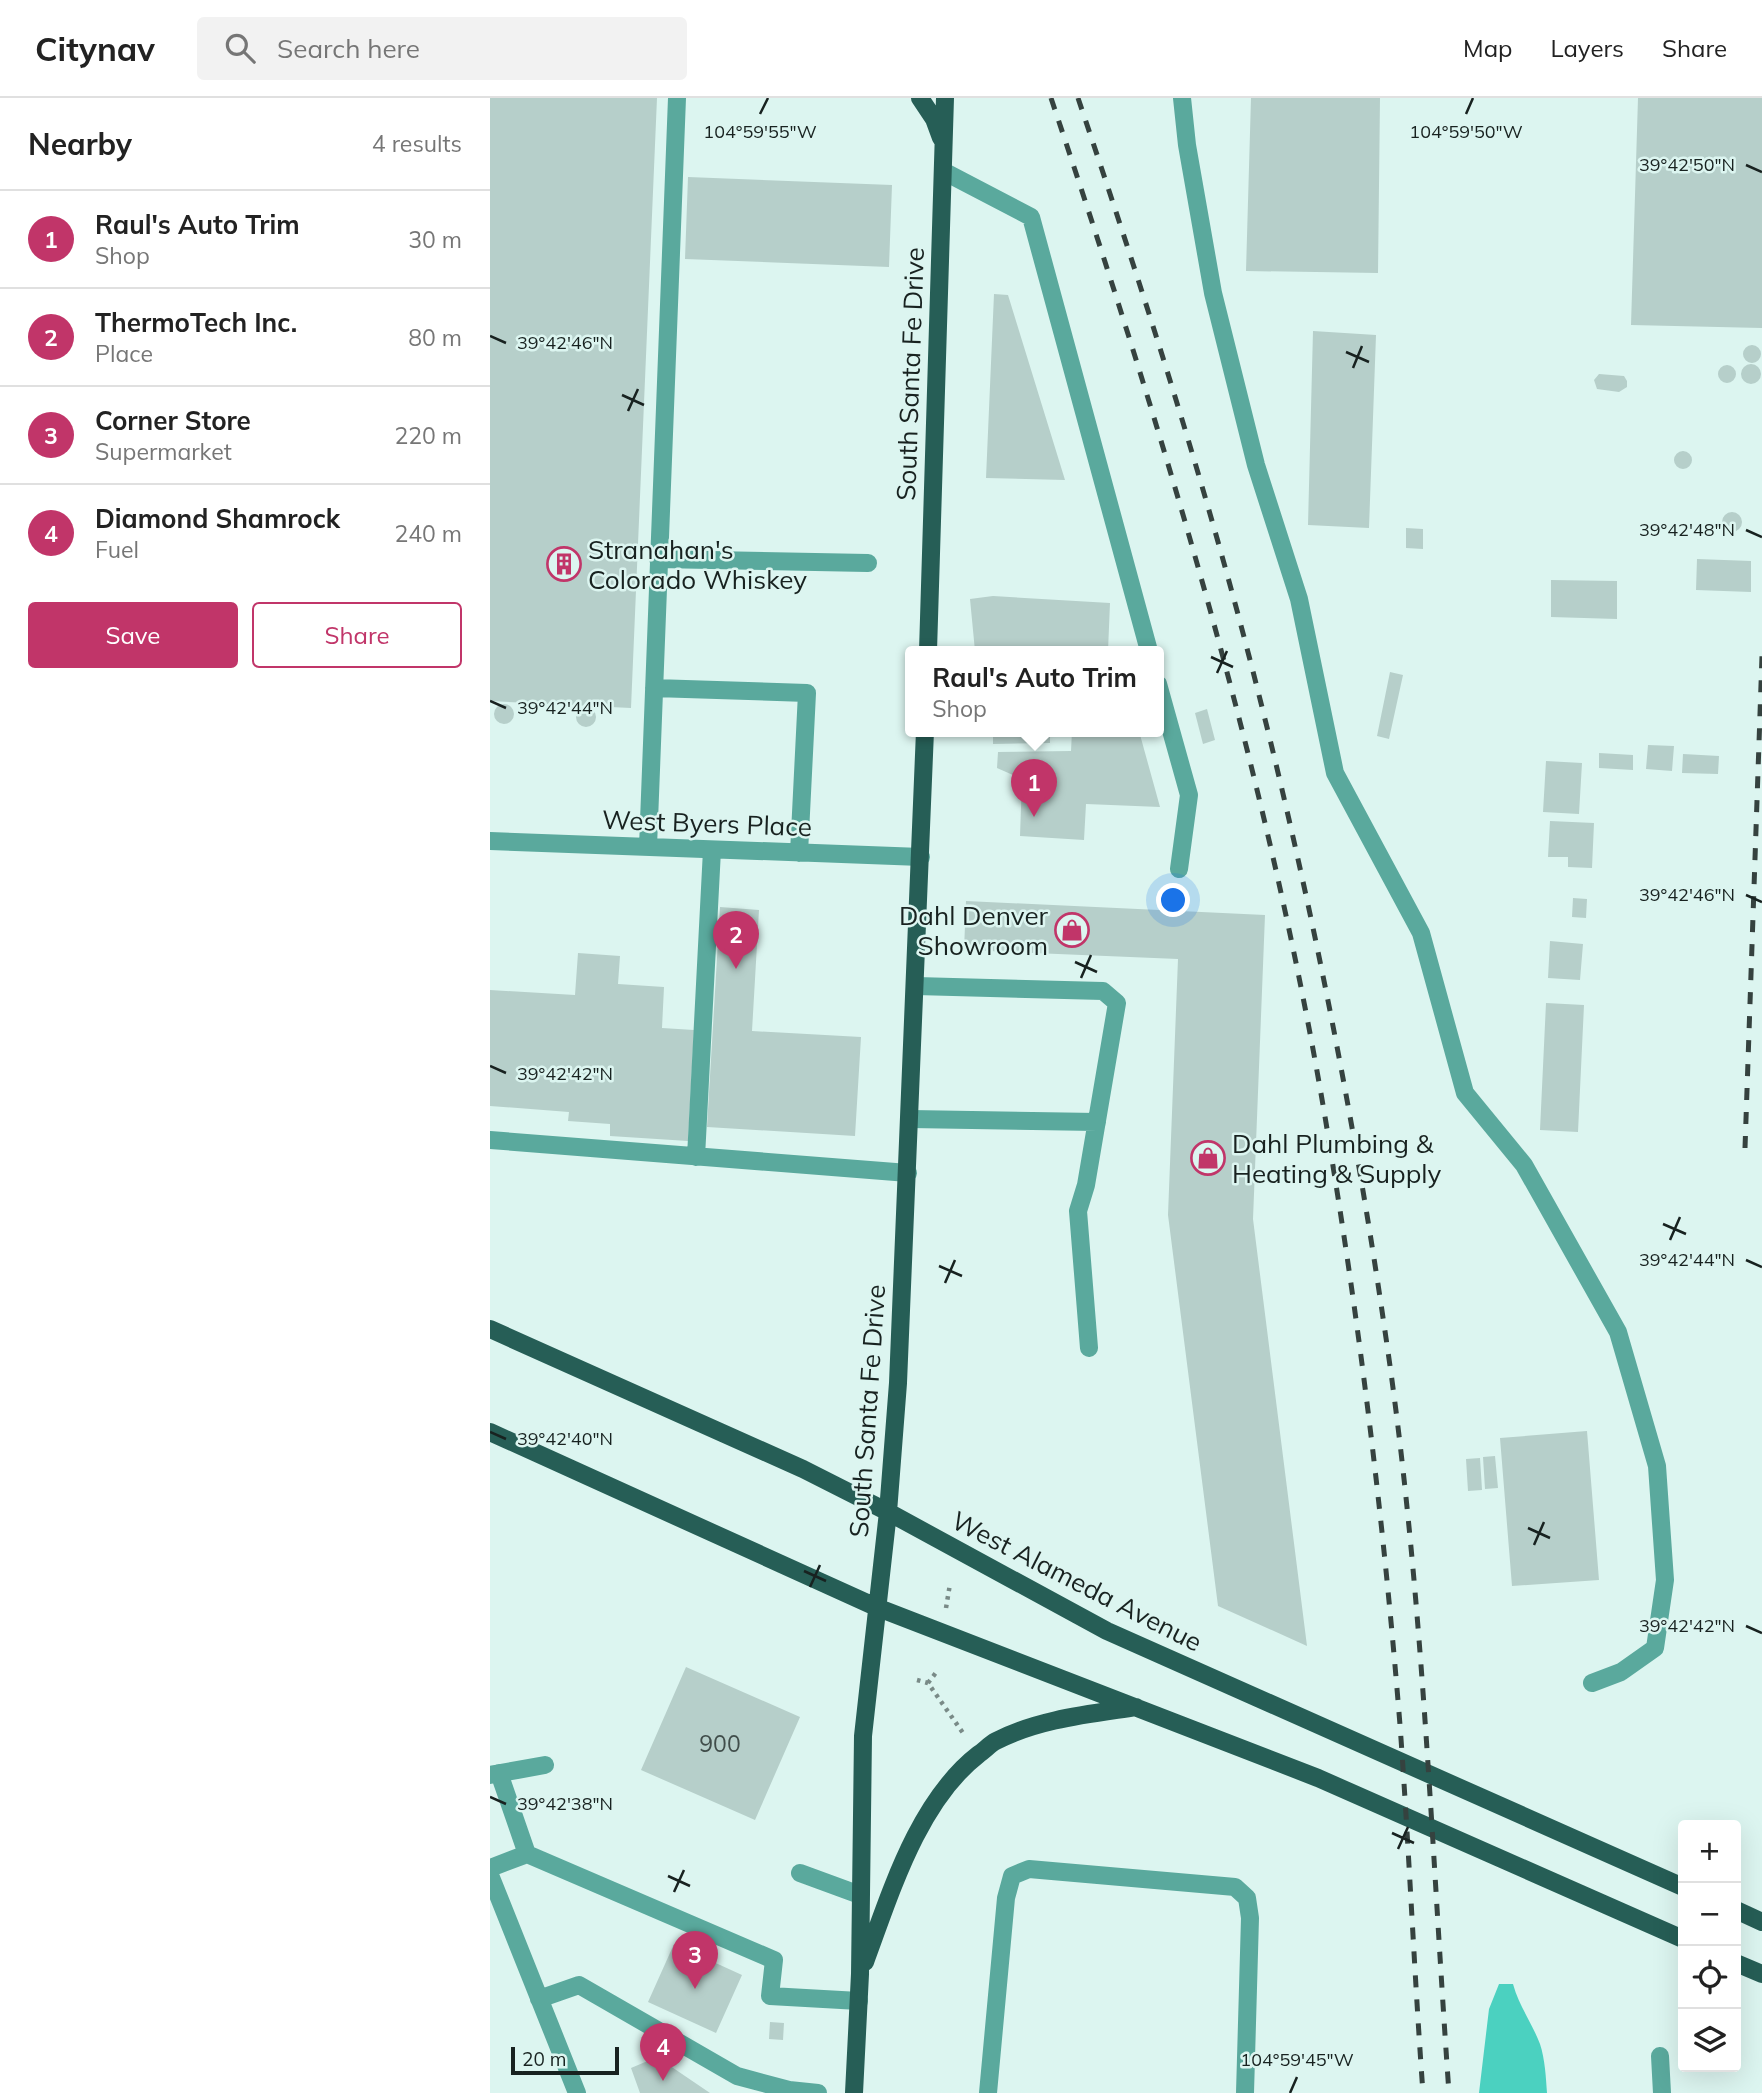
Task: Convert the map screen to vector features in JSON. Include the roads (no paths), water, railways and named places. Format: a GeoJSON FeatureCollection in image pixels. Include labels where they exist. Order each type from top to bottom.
{"type":"FeatureCollection","features":[{"type":"Feature","properties":{"kind":"main road"},"geometry":{"type":"LineString","coordinates":[[920,98],[934,119],[943,145]]}},
{"type":"Feature","properties":{"kind":"main road","name":"South Santa Fe Drive"},"geometry":{"type":"LineString","coordinates":[[928,646],[946,98]]}},
{"type":"Feature","properties":{"kind":"main road","name":"South Santa Fe Drive"},"geometry":{"type":"LineString","coordinates":[[854,2093],[860,1974],[863,1736],[888,1512],[898,1382],[925,737]]}},
{"type":"Feature","properties":{"kind":"main road","name":"West Alameda Avenue"},"geometry":{"type":"LineString","coordinates":[[490,1329],[712,1427],[888,1512],[1107,1631],[1678,1885]]}},
{"type":"Feature","properties":{"kind":"main road"},"geometry":{"type":"LineString","coordinates":[[490,1432],[876,1607],[1379,1804],[1678,1937]]}},
{"type":"Feature","properties":{"kind":"main road"},"geometry":{"type":"LineString","coordinates":[[860,1974],[891,1891],[928,1812],[968,1762],[995,1741],[1032,1727],[1136,1707]]}},
{"type":"Feature","properties":{"kind":"main road"},"geometry":{"type":"LineString","coordinates":[[1741,1912],[1762,1922]]}},
{"type":"Feature","properties":{"kind":"main road"},"geometry":{"type":"LineString","coordinates":[[1741,1965],[1762,1974]]}},
{"type":"Feature","properties":{"kind":"street"},"geometry":{"type":"LineString","coordinates":[[648,847],[677,98]]}},
{"type":"Feature","properties":{"kind":"street"},"geometry":{"type":"LineString","coordinates":[[1182,98],[1213,293],[1256,465],[1298,599],[1335,773],[1421,933],[1465,1093],[1524,1165],[1618,1332],[1657,1466],[1665,1580],[1655,1648],[1620,1672],[1592,1683]]}},
{"type":"Feature","properties":{"kind":"street"},"geometry":{"type":"LineString","coordinates":[[943,171],[1031,217],[1148,646]]}},
{"type":"Feature","properties":{"kind":"street"},"geometry":{"type":"LineString","coordinates":[[658,559],[868,563]]}},
{"type":"Feature","properties":{"kind":"street"},"geometry":{"type":"LineString","coordinates":[[654,688],[807,693],[799,853]]}},
{"type":"Feature","properties":{"kind":"street"},"geometry":{"type":"LineString","coordinates":[[1164,705],[1189,795],[1179,869]]}},
{"type":"Feature","properties":{"kind":"street","name":"West Byers Place"},"geometry":{"type":"LineString","coordinates":[[490,841],[921,857]]}},
{"type":"Feature","properties":{"kind":"street"},"geometry":{"type":"LineString","coordinates":[[696,1157],[712,850]]}},
{"type":"Feature","properties":{"kind":"street"},"geometry":{"type":"LineString","coordinates":[[916,986],[1103,991],[1116,1003],[1086,1185],[1078,1211],[1089,1349]]}},
{"type":"Feature","properties":{"kind":"street"},"geometry":{"type":"LineString","coordinates":[[910,1119],[1097,1122]]}},
{"type":"Feature","properties":{"kind":"street"},"geometry":{"type":"LineString","coordinates":[[490,1140],[908,1172]]}},
{"type":"Feature","properties":{"kind":"street"},"geometry":{"type":"LineString","coordinates":[[527,1854],[495,1774],[545,1765]]}},
{"type":"Feature","properties":{"kind":"street"},"geometry":{"type":"LineString","coordinates":[[490,1868],[527,1854],[774,1960],[770,1996],[859,2001]]}},
{"type":"Feature","properties":{"kind":"street"},"geometry":{"type":"LineString","coordinates":[[988,2093],[1006,1898],[1012,1876],[1029,1869],[1235,1887],[1247,1898],[1250,1919],[1245,2093]]}},
{"type":"Feature","properties":{"kind":"street"},"geometry":{"type":"LineString","coordinates":[[800,1874],[860,1895]]}},
{"type":"Feature","properties":{"kind":"street"},"geometry":{"type":"LineString","coordinates":[[490,1875],[577,2093]]}},
{"type":"Feature","properties":{"kind":"street"},"geometry":{"type":"LineString","coordinates":[[539,1999],[579,1985],[737,2076],[789,2090],[818,2093]]}},
{"type":"Feature","properties":{"kind":"street"},"geometry":{"type":"LineString","coordinates":[[1660,2056],[1662,2093]]}},
{"type":"Feature","properties":{"kind":"railway"},"geometry":{"type":"LineString","coordinates":[[1051,98],[1177,493],[1214,626],[1250,760],[1309,1030],[1344,1235],[1380,1515],[1400,1725],[1423,2093]]}},
{"type":"Feature","properties":{"kind":"railway"},"geometry":{"type":"LineString","coordinates":[[1078,98],[1168,375],[1249,656],[1309,910],[1359,1166],[1386,1338],[1409,1526],[1425,1715],[1449,2093]]}},
{"type":"Feature","properties":{"kind":"railway"},"geometry":{"type":"LineString","coordinates":[[1745,1148],[1762,656]]}},
{"type":"Feature","properties":{"kind":"place","name":"Stranahan's Colorado Whiskey"},"geometry":{"type":"Point","coordinates":[564,564]}},
{"type":"Feature","properties":{"kind":"place","name":"Raul's Auto Trim"},"geometry":{"type":"Point","coordinates":[1034,817]}},
{"type":"Feature","properties":{"kind":"place","name":"Dahl Denver Showroom"},"geometry":{"type":"Point","coordinates":[1072,930]}},
{"type":"Feature","properties":{"kind":"place","name":"ThermoTech Inc."},"geometry":{"type":"Point","coordinates":[736,969]}},
{"type":"Feature","properties":{"kind":"place","name":"Dahl Plumbing & Heating & Supply"},"geometry":{"type":"Point","coordinates":[1208,1158]}},
{"type":"Feature","properties":{"kind":"place","name":"Corner Store"},"geometry":{"type":"Point","coordinates":[695,1989]}},
{"type":"Feature","properties":{"kind":"place","name":"Diamond Shamrock"},"geometry":{"type":"Point","coordinates":[663,2081]}}]}
